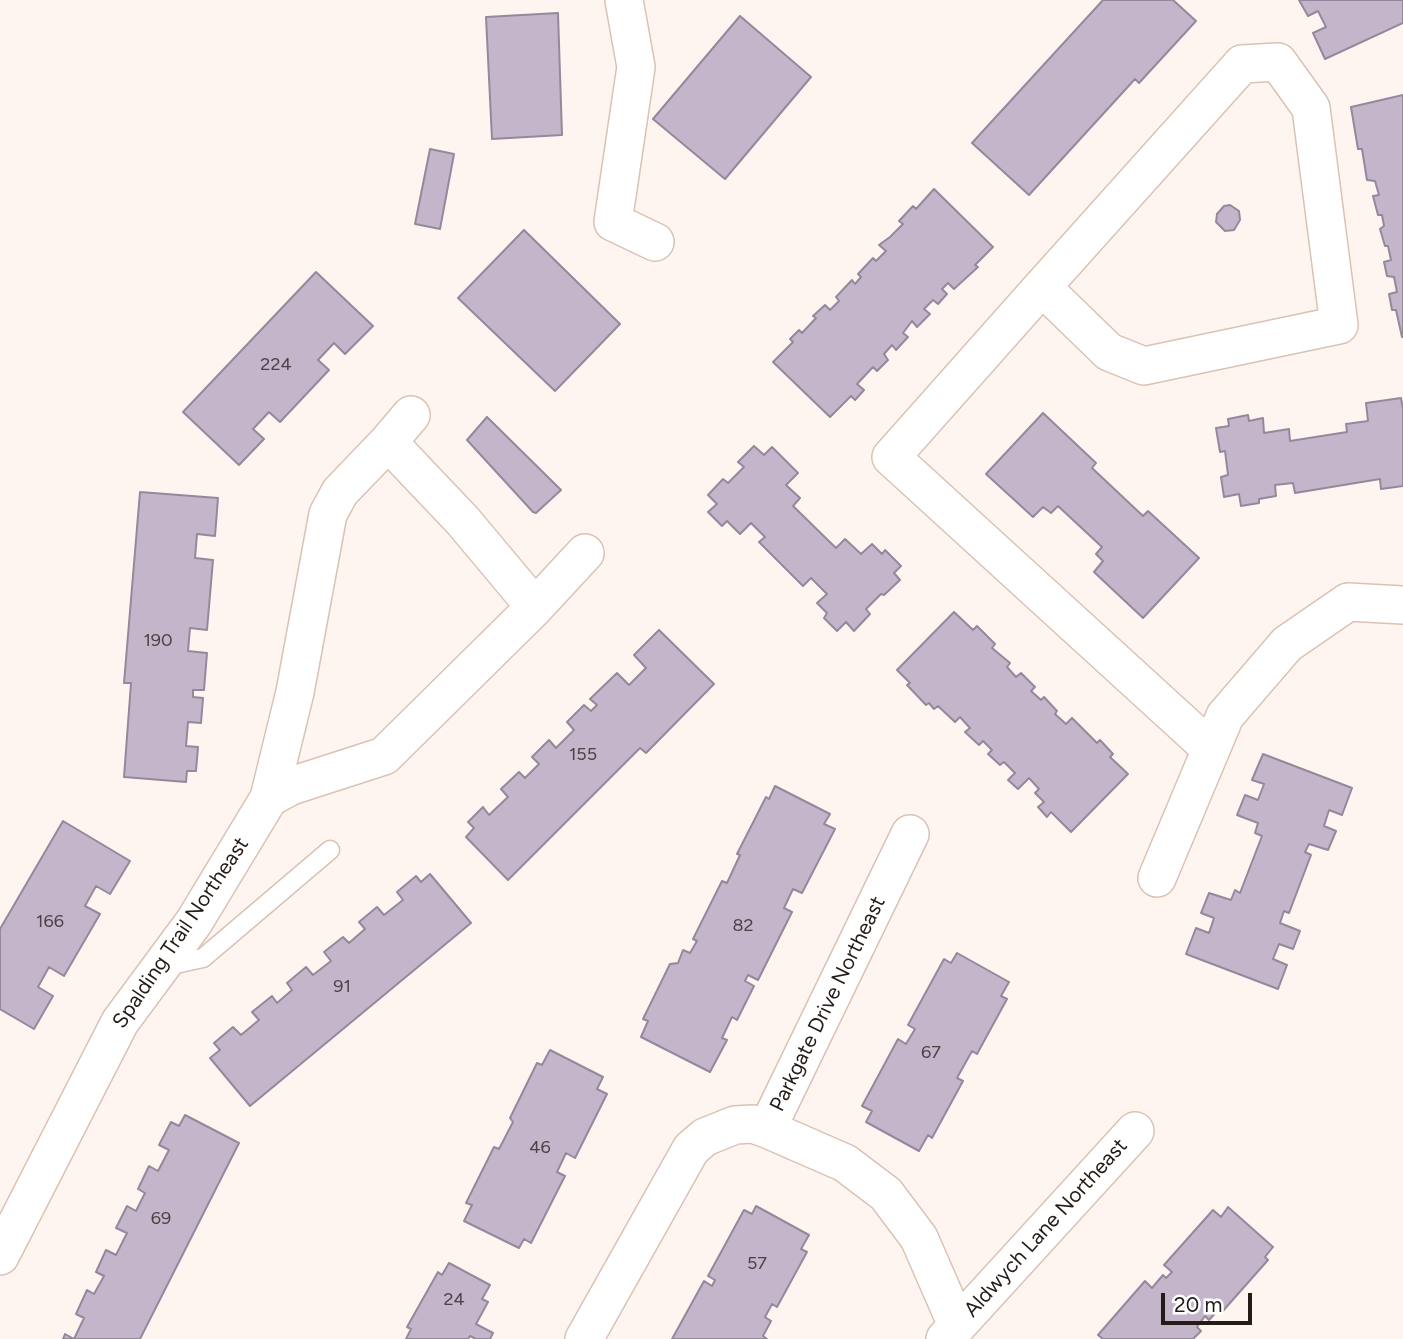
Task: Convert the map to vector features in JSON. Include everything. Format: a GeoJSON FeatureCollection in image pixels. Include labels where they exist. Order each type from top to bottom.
{"type":"FeatureCollection","features":[{"type":"Feature","properties":{"kind":"street"},"geometry":{"type":"LineString","coordinates":[[624,0],[636,67],[613,222],[655,242]]}},
{"type":"Feature","properties":{"kind":"street"},"geometry":{"type":"LineString","coordinates":[[1042,287],[1109,352],[1144,366],[1339,325],[1311,108],[1278,62],[1242,64],[1042,287],[891,457],[1211,749]]}},
{"type":"Feature","properties":{"kind":"street","name":"Spalding Trail Northeast"},"geometry":{"type":"LineString","coordinates":[[0,1256],[120,1021],[194,922],[269,799],[295,692],[328,514],[340,492],[400,428],[463,521],[535,607]]}},
{"type":"Feature","properties":{"kind":"street"},"geometry":{"type":"LineString","coordinates":[[269,799],[291,786],[384,756],[535,607],[585,552]]}},
{"type":"Feature","properties":{"kind":"street"},"geometry":{"type":"LineString","coordinates":[[1157,878],[1225,716],[1287,645],[1348,602],[1403,605]]}},
{"type":"Feature","properties":{"kind":"street","name":"Parkgate Drive Northeast"},"geometry":{"type":"LineString","coordinates":[[584,1339],[691,1149],[705,1137],[735,1125],[752,1124],[767,1129],[910,834]]}},
{"type":"Feature","properties":{"kind":"street","name":"Aldwych Lane Northeast"},"geometry":{"type":"LineString","coordinates":[[767,1129],[845,1163],[887,1194],[919,1238],[951,1332],[1135,1131]]}},
{"type":"Feature","properties":{"kind":"lane"},"geometry":{"type":"LineString","coordinates":[[160,968],[203,958],[330,850]]}},
{"type":"Feature","properties":{"kind":"building"},"geometry":{"type":"Polygon","coordinates":[[[1103,0],[1173,0],[1196,21],[1139,83],[1135,79],[1029,195],[972,143],[1103,0]]]}},
{"type":"Feature","properties":{"kind":"building"},"geometry":{"type":"Polygon","coordinates":[[[1299,0],[1403,0],[1403,23],[1325,59],[1313,33],[1326,27],[1318,11],[1308,16],[1299,0]]]}},
{"type":"Feature","properties":{"kind":"building"},"geometry":{"type":"Polygon","coordinates":[[[558,13],[562,135],[492,139],[486,17],[558,13]]]}},
{"type":"Feature","properties":{"kind":"building"},"geometry":{"type":"Polygon","coordinates":[[[740,16],[811,77],[725,179],[653,119],[740,16]]]}},
{"type":"Feature","properties":{"kind":"building"},"geometry":{"type":"Polygon","coordinates":[[[1403,95],[1402,337],[1389,294],[1397,292],[1394,277],[1387,276],[1384,262],[1391,260],[1380,229],[1384,226],[1382,215],[1378,215],[1373,196],[1379,195],[1375,181],[1367,180],[1362,149],[1358,149],[1351,107],[1403,95]]]}},
{"type":"Feature","properties":{"kind":"building"},"geometry":{"type":"Polygon","coordinates":[[[430,149],[454,154],[440,229],[415,224],[430,149]]]}},
{"type":"Feature","properties":{"kind":"building"},"geometry":{"type":"Polygon","coordinates":[[[934,189],[993,247],[975,265],[978,267],[954,289],[948,283],[942,289],[947,294],[938,304],[933,300],[924,309],[930,314],[917,327],[912,321],[903,333],[908,337],[896,350],[892,345],[884,354],[888,360],[877,371],[873,367],[857,384],[864,390],[855,400],[851,396],[830,417],[773,362],[793,342],[790,339],[799,330],[802,333],[816,318],[813,316],[825,305],[830,310],[839,301],[836,297],[852,280],[855,284],[861,277],[858,274],[873,258],[876,261],[886,251],[879,245],[903,224],[899,221],[913,206],[916,209],[934,189]]]}},
{"type":"Feature","properties":{"kind":"building"},"geometry":{"type":"Polygon","coordinates":[[[1230,205],[1239,211],[1240,220],[1234,230],[1225,231],[1216,222],[1217,214],[1224,206],[1230,205]]]}},
{"type":"Feature","properties":{"kind":"building"},"geometry":{"type":"Polygon","coordinates":[[[524,230],[620,324],[555,391],[458,298],[524,230]]]}},
{"type":"Feature","properties":{"kind":"building"},"geometry":{"type":"Polygon","coordinates":[[[316,272],[373,326],[345,354],[334,343],[318,360],[329,370],[280,422],[269,412],[253,429],[264,439],[239,465],[183,412],[316,272]]]}},
{"type":"Feature","properties":{"kind":"building"},"geometry":{"type":"Polygon","coordinates":[[[1401,398],[1403,486],[1381,489],[1380,479],[1295,493],[1293,483],[1275,485],[1276,496],[1241,506],[1239,494],[1224,497],[1221,477],[1228,475],[1225,451],[1220,452],[1216,428],[1229,426],[1228,419],[1248,415],[1249,421],[1263,418],[1264,433],[1289,429],[1290,441],[1347,432],[1346,424],[1368,421],[1366,403],[1401,398]]]}},
{"type":"Feature","properties":{"kind":"building"},"geometry":{"type":"Polygon","coordinates":[[[1043,413],[1096,463],[1092,468],[1143,516],[1148,511],[1199,558],[1143,618],[1094,572],[1103,561],[1096,554],[1102,547],[1058,506],[1051,513],[1043,507],[1033,517],[986,474],[1043,413]]]}},
{"type":"Feature","properties":{"kind":"building"},"geometry":{"type":"Polygon","coordinates":[[[487,417],[561,490],[536,513],[467,440],[487,417]]]}},
{"type":"Feature","properties":{"kind":"building"},"geometry":{"type":"Polygon","coordinates":[[[754,446],[764,455],[772,447],[798,473],[786,485],[800,498],[793,506],[836,548],[845,539],[861,554],[872,544],[882,554],[885,550],[901,566],[894,573],[900,580],[866,609],[870,614],[854,631],[846,622],[837,631],[824,618],[827,613],[817,603],[827,594],[811,578],[803,586],[759,542],[765,537],[751,523],[740,534],[727,521],[722,526],[708,512],[717,504],[708,495],[723,479],[728,483],[744,467],[738,462],[754,446]]]}},
{"type":"Feature","properties":{"kind":"building"},"geometry":{"type":"Polygon","coordinates":[[[140,492],[218,498],[215,536],[197,534],[195,558],[213,560],[207,630],[190,628],[188,651],[207,653],[204,690],[193,690],[193,697],[203,698],[201,723],[188,722],[186,746],[198,747],[196,771],[187,771],[186,782],[124,777],[131,683],[124,683],[140,492]]]}},
{"type":"Feature","properties":{"kind":"building"},"geometry":{"type":"Polygon","coordinates":[[[954,612],[973,630],[977,626],[995,644],[992,648],[1010,663],[1007,667],[1016,677],[1021,673],[1035,687],[1031,691],[1041,700],[1044,697],[1057,711],[1055,714],[1066,724],[1072,718],[1097,743],[1100,740],[1113,754],[1110,757],[1128,774],[1071,832],[1051,812],[1047,817],[1038,807],[1044,802],[1035,793],[1039,789],[1029,778],[1018,789],[1008,780],[1015,773],[1004,762],[1000,765],[988,754],[992,750],[983,741],[979,745],[965,732],[970,728],[960,717],[955,722],[938,706],[934,709],[929,703],[926,705],[897,670],[954,612]]]}},
{"type":"Feature","properties":{"kind":"building"},"geometry":{"type":"Polygon","coordinates":[[[659,630],[714,684],[646,753],[640,748],[508,880],[466,837],[474,828],[468,822],[483,807],[489,815],[508,797],[501,789],[519,772],[525,778],[539,764],[532,757],[549,740],[556,748],[574,730],[567,722],[584,705],[591,711],[597,705],[590,699],[617,673],[629,685],[646,668],[634,655],[659,630]]]}},
{"type":"Feature","properties":{"kind":"building"},"geometry":{"type":"Polygon","coordinates":[[[1263,754],[1352,788],[1342,815],[1329,810],[1324,826],[1336,831],[1328,850],[1309,844],[1305,852],[1311,855],[1289,913],[1284,911],[1280,923],[1300,931],[1293,949],[1279,944],[1273,959],[1287,965],[1278,989],[1186,954],[1196,928],[1209,933],[1214,918],[1201,913],[1209,893],[1231,900],[1235,890],[1240,893],[1262,836],[1255,833],[1258,823],[1237,815],[1245,795],[1258,800],[1264,784],[1252,780],[1263,754]]]}},
{"type":"Feature","properties":{"kind":"building"},"geometry":{"type":"Polygon","coordinates":[[[775,786],[830,814],[824,824],[835,829],[802,893],[793,889],[784,908],[792,912],[758,980],[748,975],[745,981],[754,986],[737,1020],[732,1017],[722,1038],[727,1040],[710,1072],[641,1037],[648,1021],[643,1019],[670,964],[678,963],[683,950],[690,953],[697,941],[693,939],[722,881],[727,883],[740,855],[737,854],[766,797],[769,799],[775,786]]]}},
{"type":"Feature","properties":{"kind":"building"},"geometry":{"type":"Polygon","coordinates":[[[63,821],[130,861],[110,894],[96,886],[85,906],[100,914],[64,976],[49,967],[38,987],[53,996],[34,1029],[0,1009],[0,929],[63,821]]]}},
{"type":"Feature","properties":{"kind":"building"},"geometry":{"type":"Polygon","coordinates":[[[430,874],[471,923],[250,1106],[210,1058],[220,1050],[214,1043],[233,1027],[241,1035],[259,1020],[252,1012],[272,996],[277,1003],[292,990],[287,983],[306,967],[313,975],[331,961],[324,952],[343,937],[349,943],[365,929],[359,922],[377,907],[384,915],[403,900],[397,892],[416,876],[421,882],[430,874]]]}},
{"type":"Feature","properties":{"kind":"building"},"geometry":{"type":"Polygon","coordinates":[[[957,953],[1009,982],[1001,996],[1007,999],[977,1054],[972,1051],[957,1078],[963,1081],[932,1138],[928,1135],[919,1151],[866,1122],[872,1111],[862,1106],[898,1039],[906,1044],[915,1029],[908,1025],[944,959],[951,963],[957,953]]]}},
{"type":"Feature","properties":{"kind":"building"},"geometry":{"type":"Polygon","coordinates":[[[550,1050],[603,1077],[597,1089],[607,1094],[575,1158],[566,1153],[557,1172],[565,1176],[531,1243],[524,1239],[519,1248],[464,1221],[472,1205],[466,1203],[494,1147],[499,1149],[513,1122],[510,1118],[537,1063],[542,1065],[550,1050]]]}},
{"type":"Feature","properties":{"kind":"building"},"geometry":{"type":"Polygon","coordinates":[[[185,1115],[239,1143],[140,1339],[74,1339],[84,1318],[76,1314],[87,1290],[94,1294],[104,1276],[96,1272],[106,1250],[116,1255],[127,1233],[116,1228],[127,1206],[136,1211],[145,1193],[138,1189],[149,1166],[158,1171],[169,1150],[159,1145],[171,1122],[179,1126],[185,1115]]]}},
{"type":"Feature","properties":{"kind":"building"},"geometry":{"type":"Polygon","coordinates":[[[756,1206],[809,1235],[801,1249],[807,1252],[777,1307],[772,1304],[765,1317],[771,1321],[763,1336],[767,1339],[672,1339],[704,1281],[712,1286],[715,1280],[708,1276],[744,1210],[752,1214],[756,1206]]]}},
{"type":"Feature","properties":{"kind":"building"},"geometry":{"type":"Polygon","coordinates":[[[1228,1207],[1273,1247],[1265,1257],[1268,1260],[1222,1312],[1219,1309],[1209,1320],[1205,1316],[1197,1327],[1201,1331],[1193,1339],[1103,1339],[1098,1335],[1145,1281],[1152,1288],[1163,1275],[1166,1278],[1172,1272],[1164,1265],[1213,1210],[1221,1217],[1228,1207]]]}},
{"type":"Feature","properties":{"kind":"building"},"geometry":{"type":"Polygon","coordinates":[[[449,1263],[490,1285],[482,1299],[488,1302],[476,1324],[493,1333],[490,1339],[470,1336],[468,1339],[406,1339],[411,1329],[407,1327],[438,1272],[442,1275],[449,1263]]]}}]}
